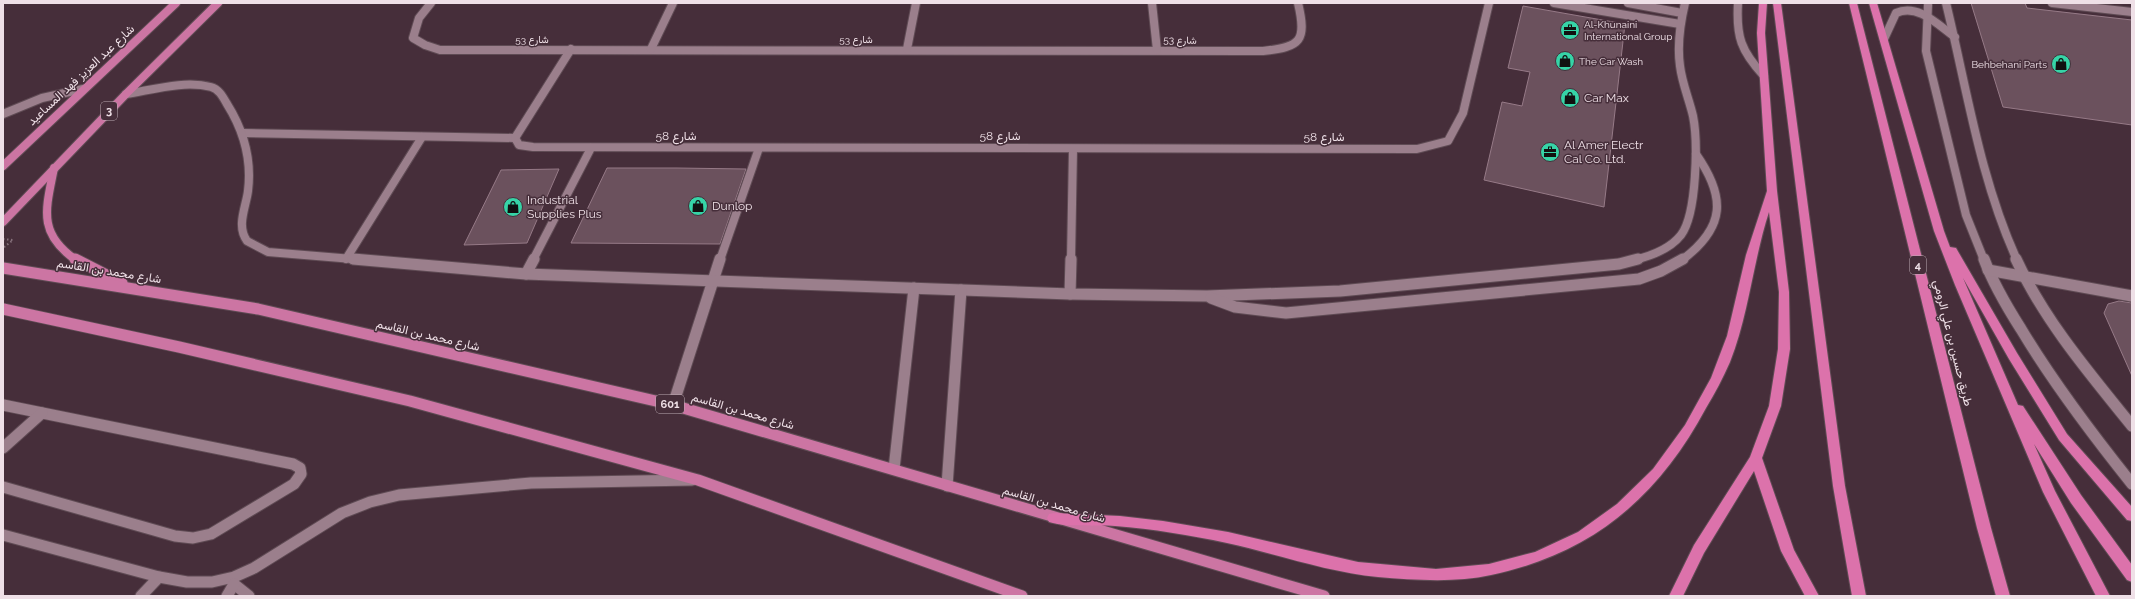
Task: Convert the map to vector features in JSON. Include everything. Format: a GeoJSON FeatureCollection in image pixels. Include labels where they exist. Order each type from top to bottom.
{"type":"FeatureCollection","features":[{"type":"Feature","properties":{"kind":"highway"},"geometry":{"type":"LineString","coordinates":[[1676,596],[1699,549],[1756,458],[1774,406],[1784,350],[1784,292],[1772,191],[1761,33],[1763,3]]}},
{"type":"Feature","properties":{"kind":"highway"},"geometry":{"type":"LineString","coordinates":[[1777,3],[1839,486],[1859,596]]}},
{"type":"Feature","properties":{"kind":"highway","name":"طريق حسين بن علي الرومي"},"geometry":{"type":"LineString","coordinates":[[1853,3],[1984,528],[2004,596]]}},
{"type":"Feature","properties":{"kind":"highway"},"geometry":{"type":"LineString","coordinates":[[1873,3],[1939,231],[1976,324],[2049,492],[2103,596]]}},
{"type":"Feature","properties":{"kind":"highway"},"geometry":{"type":"LineString","coordinates":[[1054,518],[1140,522],[1183,529],[1341,566],[1414,574],[1485,571],[1528,560],[1566,545],[1595,530],[1629,504],[1659,471],[1702,408],[1730,347],[1756,237],[1772,191]]}},
{"type":"Feature","properties":{"kind":"highway"},"geometry":{"type":"LineString","coordinates":[[1939,231],[2063,437],[2132,516]]}},
{"type":"Feature","properties":{"kind":"highway"},"geometry":{"type":"LineString","coordinates":[[2000,377],[2076,499],[2132,576]]}},
{"type":"Feature","properties":{"kind":"highway"},"geometry":{"type":"LineString","coordinates":[[1756,458],[1788,552],[1812,596]]}},
{"type":"Feature","properties":{"kind":"main road","name":"شارع عبد العزيز فهد المساعيد"},"geometry":{"type":"LineString","coordinates":[[3,166],[176,3]]}},
{"type":"Feature","properties":{"kind":"main road","name":"3"},"geometry":{"type":"LineString","coordinates":[[3,222],[54,167],[218,3]]}},
{"type":"Feature","properties":{"kind":"main road"},"geometry":{"type":"LineString","coordinates":[[3,156],[28,141]]}},
{"type":"Feature","properties":{"kind":"main road"},"geometry":{"type":"LineString","coordinates":[[54,167],[47,204],[48,225],[57,243],[75,260],[131,287]]}},
{"type":"Feature","properties":{"kind":"main road","name":"شارع محمد بن القاسم"},"geometry":{"type":"LineString","coordinates":[[3,268],[131,287],[258,309],[673,405],[1324,596]]}},
{"type":"Feature","properties":{"kind":"main road"},"geometry":{"type":"LineString","coordinates":[[3,309],[179,347],[410,402],[698,480],[1022,596]]}},
{"type":"Feature","properties":{"kind":"street","name":"شارع 53"},"geometry":{"type":"LineString","coordinates":[[431,3],[419,18],[413,38],[425,45],[440,50],[651,49],[1263,51],[1292,46],[1301,37],[1303,24],[1298,3]]}},
{"type":"Feature","properties":{"kind":"street"},"geometry":{"type":"LineString","coordinates":[[651,49],[673,3]]}},
{"type":"Feature","properties":{"kind":"street"},"geometry":{"type":"LineString","coordinates":[[907,50],[916,3]]}},
{"type":"Feature","properties":{"kind":"street"},"geometry":{"type":"LineString","coordinates":[[1152,3],[1157,50]]}},
{"type":"Feature","properties":{"kind":"street","name":"شارع 58"},"geometry":{"type":"LineString","coordinates":[[515,138],[519,145],[533,147],[591,148],[1417,149],[1448,141],[1463,113],[1489,3]]}},
{"type":"Feature","properties":{"kind":"street"},"geometry":{"type":"LineString","coordinates":[[1554,3],[1680,24]]}},
{"type":"Feature","properties":{"kind":"street"},"geometry":{"type":"LineString","coordinates":[[1628,3],[1682,13]]}},
{"type":"Feature","properties":{"kind":"street"},"geometry":{"type":"LineString","coordinates":[[126,94],[193,86],[209,86],[218,92],[233,111],[243,133],[248,158],[249,186],[242,229],[245,239],[254,247],[268,252],[526,274],[1070,294],[1208,296],[1340,290],[1597,267],[1639,259],[1670,245],[1681,235],[1688,224],[1691,212],[1696,154],[1695,126],[1692,109],[1680,64],[1680,24],[1685,3]]}},
{"type":"Feature","properties":{"kind":"street"},"geometry":{"type":"LineString","coordinates":[[1738,3],[1736,27],[1740,44],[1745,54],[1764,76]]}},
{"type":"Feature","properties":{"kind":"street"},"geometry":{"type":"LineString","coordinates":[[1946,3],[1986,172],[2006,233],[2024,277],[2098,385],[2132,426]]}},
{"type":"Feature","properties":{"kind":"street"},"geometry":{"type":"LineString","coordinates":[[2052,3],[2132,12]]}},
{"type":"Feature","properties":{"kind":"street"},"geometry":{"type":"LineString","coordinates":[[1928,5],[1928,17],[1925,34],[1926,51],[1966,215],[1988,270],[2011,314],[2040,361],[2075,412],[2132,484]]}},
{"type":"Feature","properties":{"kind":"street"},"geometry":{"type":"LineString","coordinates":[[1884,39],[1897,11],[1913,10],[1928,17],[1955,38]]}},
{"type":"Feature","properties":{"kind":"street"},"geometry":{"type":"LineString","coordinates":[[243,133],[515,138],[571,49]]}},
{"type":"Feature","properties":{"kind":"street"},"geometry":{"type":"LineString","coordinates":[[3,114],[32,100],[54,93],[83,89]]}},
{"type":"Feature","properties":{"kind":"street"},"geometry":{"type":"LineString","coordinates":[[346,259],[422,137]]}},
{"type":"Feature","properties":{"kind":"street"},"geometry":{"type":"LineString","coordinates":[[526,274],[591,148]]}},
{"type":"Feature","properties":{"kind":"street"},"geometry":{"type":"LineString","coordinates":[[673,405],[713,280],[759,148]]}},
{"type":"Feature","properties":{"kind":"street"},"geometry":{"type":"LineString","coordinates":[[1070,294],[1073,149]]}},
{"type":"Feature","properties":{"kind":"street"},"geometry":{"type":"LineString","coordinates":[[1208,296],[1235,307],[1286,313],[1639,279],[1664,271],[1689,256],[1704,240],[1718,211],[1716,190],[1712,180],[1696,154]]}},
{"type":"Feature","properties":{"kind":"street"},"geometry":{"type":"LineString","coordinates":[[1988,270],[2132,296]]}},
{"type":"Feature","properties":{"kind":"street"},"geometry":{"type":"LineString","coordinates":[[894,469],[914,288]]}},
{"type":"Feature","properties":{"kind":"street"},"geometry":{"type":"LineString","coordinates":[[947,486],[961,290]]}},
{"type":"Feature","properties":{"kind":"street"},"geometry":{"type":"LineString","coordinates":[[3,405],[293,464],[300,468],[301,474],[294,484],[211,534],[193,538],[175,536],[3,487]]}},
{"type":"Feature","properties":{"kind":"street"},"geometry":{"type":"LineString","coordinates":[[3,448],[42,412]]}},
{"type":"Feature","properties":{"kind":"street"},"geometry":{"type":"LineString","coordinates":[[3,535],[185,586],[217,587],[234,584],[257,572],[311,531],[333,517],[352,509],[390,497],[408,493],[531,483],[698,480]]}},
{"type":"Feature","properties":{"kind":"street"},"geometry":{"type":"LineString","coordinates":[[141,596],[159,578]]}},
{"type":"Feature","properties":{"kind":"street"},"geometry":{"type":"LineString","coordinates":[[227,596],[234,584]]}},
{"type":"Feature","properties":{"kind":"street"},"geometry":{"type":"LineString","coordinates":[[234,584],[249,596]]}},
{"type":"Feature","properties":{"kind":"path"},"geometry":{"type":"LineString","coordinates":[[3,239],[13,240],[3,248]]}},
{"type":"Feature","properties":{"kind":"building","name":"Behbehani Parts"},"geometry":{"type":"Polygon","coordinates":[[[1971,3],[2025,3],[2027,8],[2132,20],[2132,125],[2003,107],[1971,3]]]}},
{"type":"Feature","properties":{"kind":"building"},"geometry":{"type":"Polygon","coordinates":[[[1523,6],[1625,24],[1604,207],[1484,180],[1502,102],[1522,106],[1530,72],[1508,68],[1523,6]]]}},
{"type":"Feature","properties":{"kind":"building"},"geometry":{"type":"Polygon","coordinates":[[[607,168],[746,169],[720,244],[571,243],[607,168]]]}},
{"type":"Feature","properties":{"kind":"building","name":"Industrial Supplies Plus"},"geometry":{"type":"Polygon","coordinates":[[[559,169],[527,243],[464,245],[501,170],[559,169]]]}},
{"type":"Feature","properties":{"kind":"building"},"geometry":{"type":"Polygon","coordinates":[[[2119,301],[2132,303],[2132,376],[2104,313],[2108,304],[2119,301]]]}},
{"type":"Feature","properties":{"kind":"place","name":"Al-Khunaini International Group"},"geometry":{"type":"Point","coordinates":[1570,30]}},
{"type":"Feature","properties":{"kind":"place","name":"The Car Wash"},"geometry":{"type":"Point","coordinates":[1565,61]}},
{"type":"Feature","properties":{"kind":"place","name":"Behbehani Parts"},"geometry":{"type":"Point","coordinates":[2061,64]}},
{"type":"Feature","properties":{"kind":"place","name":"Car Max"},"geometry":{"type":"Point","coordinates":[1570,98]}},
{"type":"Feature","properties":{"kind":"place","name":"Al Amer Electr Cal Co. Ltd."},"geometry":{"type":"Point","coordinates":[1550,152]}},
{"type":"Feature","properties":{"kind":"place","name":"Dunlop"},"geometry":{"type":"Point","coordinates":[698,206]}},
{"type":"Feature","properties":{"kind":"place","name":"Industrial Supplies Plus"},"geometry":{"type":"Point","coordinates":[513,207]}}]}
